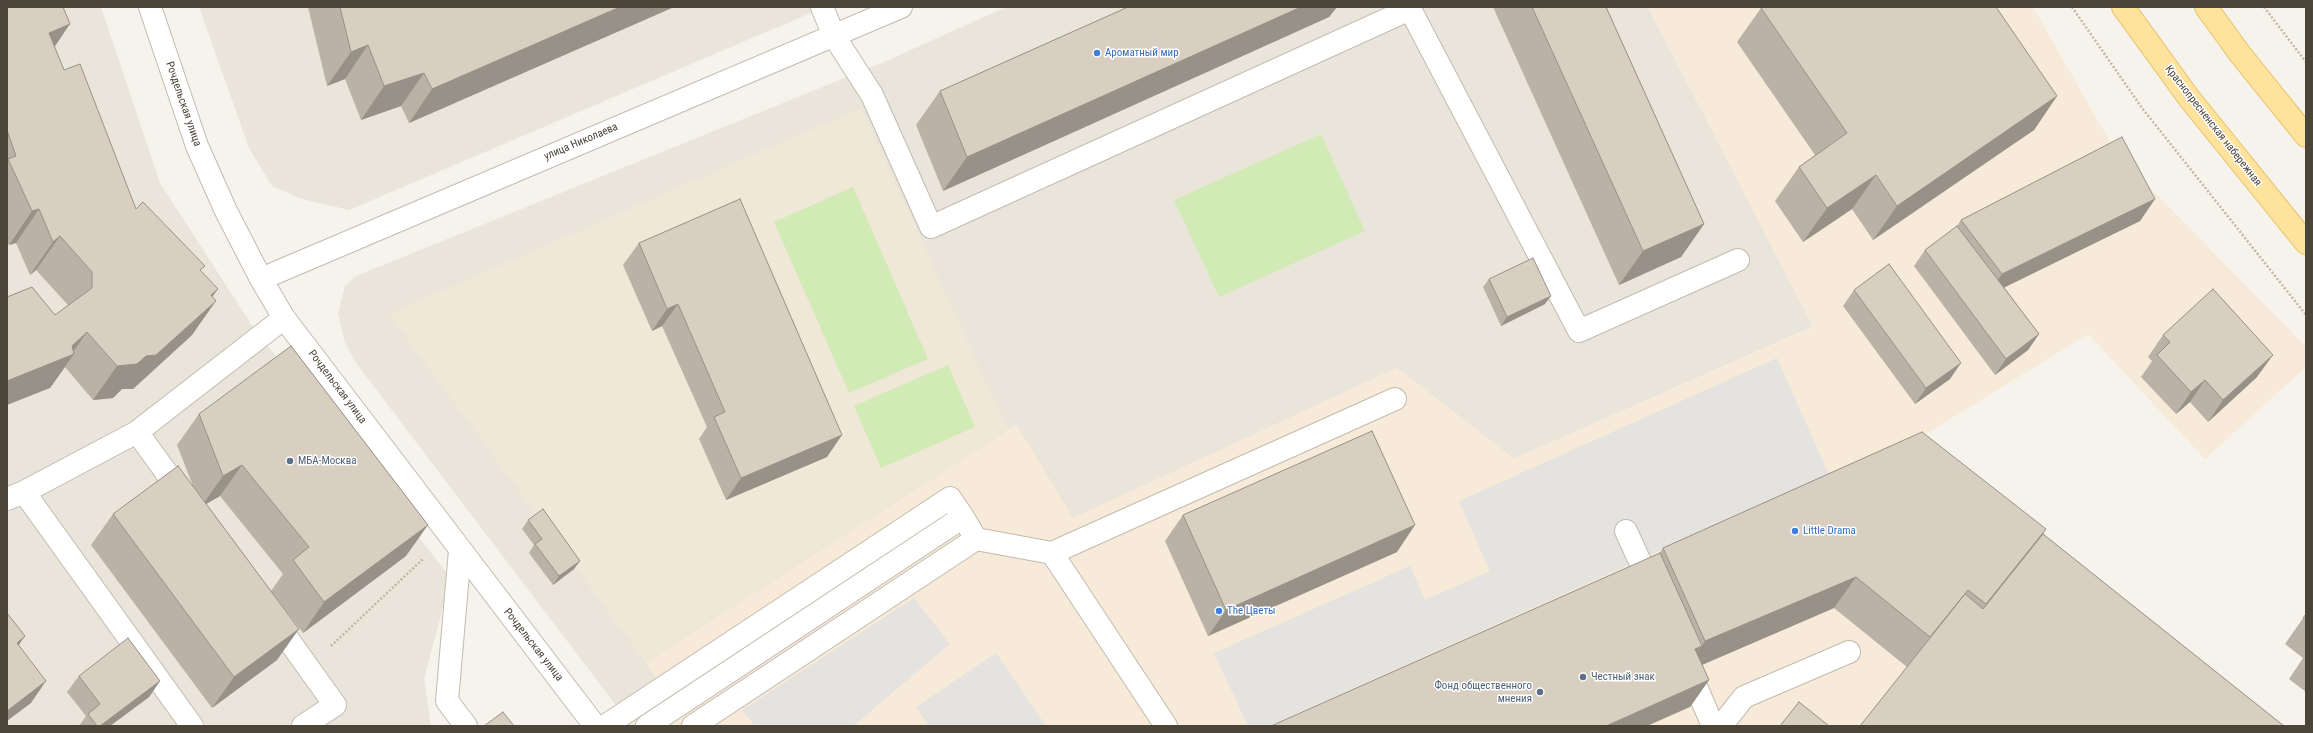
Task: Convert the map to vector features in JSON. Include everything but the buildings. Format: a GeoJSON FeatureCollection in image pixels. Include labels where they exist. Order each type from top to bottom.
{"type":"FeatureCollection","features":[{"type":"Feature","properties":{"kind":"main road","name":"Краснопресненская набережная"},"geometry":{"type":"LineString","coordinates":[[2123,7],[2189,98],[2306,243]]}},
{"type":"Feature","properties":{"kind":"main road"},"geometry":{"type":"LineString","coordinates":[[2206,7],[2240,54],[2306,136]]}},
{"type":"Feature","properties":{"kind":"street","name":"Рочдельская улица"},"geometry":{"type":"LineString","coordinates":[[150,7],[197,146],[226,211],[261,279],[284,318],[595,726]]}},
{"type":"Feature","properties":{"kind":"street"},"geometry":{"type":"LineString","coordinates":[[822,7],[834,36],[872,95],[931,227],[1410,8],[1579,332],[1738,260]]}},
{"type":"Feature","properties":{"kind":"street","name":"улица Николаева"},"geometry":{"type":"LineString","coordinates":[[261,279],[901,7]]}},
{"type":"Feature","properties":{"kind":"street"},"geometry":{"type":"LineString","coordinates":[[192,726],[16,496],[137,432],[284,318]]}},
{"type":"Feature","properties":{"kind":"street"},"geometry":{"type":"LineString","coordinates":[[693,726],[976,539],[1052,552],[1395,399]]}},
{"type":"Feature","properties":{"kind":"street"},"geometry":{"type":"LineString","coordinates":[[137,432],[197,515]]}},
{"type":"Feature","properties":{"kind":"street"},"geometry":{"type":"LineString","coordinates":[[605,726],[950,498],[976,539]]}},
{"type":"Feature","properties":{"kind":"street"},"geometry":{"type":"LineString","coordinates":[[647,726],[963,517]]}},
{"type":"Feature","properties":{"kind":"street"},"geometry":{"type":"LineString","coordinates":[[1626,531],[1647,577]]}},
{"type":"Feature","properties":{"kind":"street"},"geometry":{"type":"LineString","coordinates":[[460,550],[447,701],[466,726]]}},
{"type":"Feature","properties":{"kind":"street"},"geometry":{"type":"LineString","coordinates":[[1052,552],[1166,726]]}},
{"type":"Feature","properties":{"kind":"street"},"geometry":{"type":"LineString","coordinates":[[262,604],[335,705],[303,726]]}},
{"type":"Feature","properties":{"kind":"street"},"geometry":{"type":"LineString","coordinates":[[1721,726],[1744,697],[1849,652]]}},
{"type":"Feature","properties":{"kind":"street"},"geometry":{"type":"LineString","coordinates":[[1689,670],[1713,726]]}},
{"type":"Feature","properties":{"kind":"path"},"geometry":{"type":"LineString","coordinates":[[2072,7],[2142,108],[2306,315]]}},
{"type":"Feature","properties":{"kind":"path"},"geometry":{"type":"LineString","coordinates":[[2264,7],[2306,62]]}},
{"type":"Feature","properties":{"kind":"path"},"geometry":{"type":"LineString","coordinates":[[308,667],[424,558]]}},
{"type":"Feature","properties":{"kind":"shaded area"},"geometry":{"type":"Polygon","coordinates":[[[7,7],[101,7],[160,183],[253,327],[447,573],[448,589],[424,679],[431,726],[7,726],[7,7]]]}},
{"type":"Feature","properties":{"kind":"shaded area"},"geometry":{"type":"Polygon","coordinates":[[[199,7],[825,7],[349,210],[302,199],[272,186],[249,148],[199,7]]]}},
{"type":"Feature","properties":{"kind":"shaded area"},"geometry":{"type":"Polygon","coordinates":[[[1006,7],[1648,7],[1814,326],[1514,459],[1397,368],[1073,519],[1016,425],[646,663],[657,680],[618,708],[356,363],[345,343],[338,313],[345,286],[356,276],[884,62],[1006,7]]]}},
{"type":"Feature","properties":{"kind":"shaded area"},"geometry":{"type":"Polygon","coordinates":[[[1648,7],[2033,7],[2117,154],[2306,347],[2306,367],[2205,459],[2088,334],[1910,444],[2258,726],[631,726],[618,708],[657,680],[646,663],[1017,425],[1073,518],[1397,368],[1514,459],[1813,327],[1648,7]]]}},
{"type":"Feature","properties":{"kind":"shaded area"},"geometry":{"type":"Polygon","coordinates":[[[861,108],[1008,431],[646,663],[389,314],[861,108]]]}},
{"type":"Feature","properties":{"kind":"shaded area"},"geometry":{"type":"Polygon","coordinates":[[[1777,358],[1829,475],[1269,726],[1248,726],[1214,653],[1410,566],[1425,600],[1490,571],[1459,501],[1777,358]]]}},
{"type":"Feature","properties":{"kind":"shaded area"},"geometry":{"type":"Polygon","coordinates":[[[914,598],[950,644],[853,726],[755,726],[742,710],[914,598]]]}},
{"type":"Feature","properties":{"kind":"shaded area"},"geometry":{"type":"Polygon","coordinates":[[[996,653],[1046,726],[929,726],[916,707],[996,653]]]}},
{"type":"Feature","properties":{"kind":"green space"},"geometry":{"type":"Polygon","coordinates":[[[1321,134],[1365,231],[1219,297],[1174,200],[1321,134]]]}},
{"type":"Feature","properties":{"kind":"green space"},"geometry":{"type":"Polygon","coordinates":[[[853,187],[928,359],[849,393],[774,222],[853,187]]]}},
{"type":"Feature","properties":{"kind":"green space"},"geometry":{"type":"Polygon","coordinates":[[[948,365],[975,427],[881,468],[854,406],[948,365]]]}},
{"type":"Feature","properties":{"kind":"place","name":"Ароматный мир"},"geometry":{"type":"Point","coordinates":[1097,53]}},
{"type":"Feature","properties":{"kind":"place","name":"МБА-Москва"},"geometry":{"type":"Point","coordinates":[290,461]}},
{"type":"Feature","properties":{"kind":"place","name":"Little Drama"},"geometry":{"type":"Point","coordinates":[1795,531]}},
{"type":"Feature","properties":{"kind":"place","name":"The Цветы"},"geometry":{"type":"Point","coordinates":[1219,611]}},
{"type":"Feature","properties":{"kind":"place","name":"Честный знак"},"geometry":{"type":"Point","coordinates":[1583,677]}},
{"type":"Feature","properties":{"kind":"place","name":"Фонд общественного мнения"},"geometry":{"type":"Point","coordinates":[1540,692]}}]}
